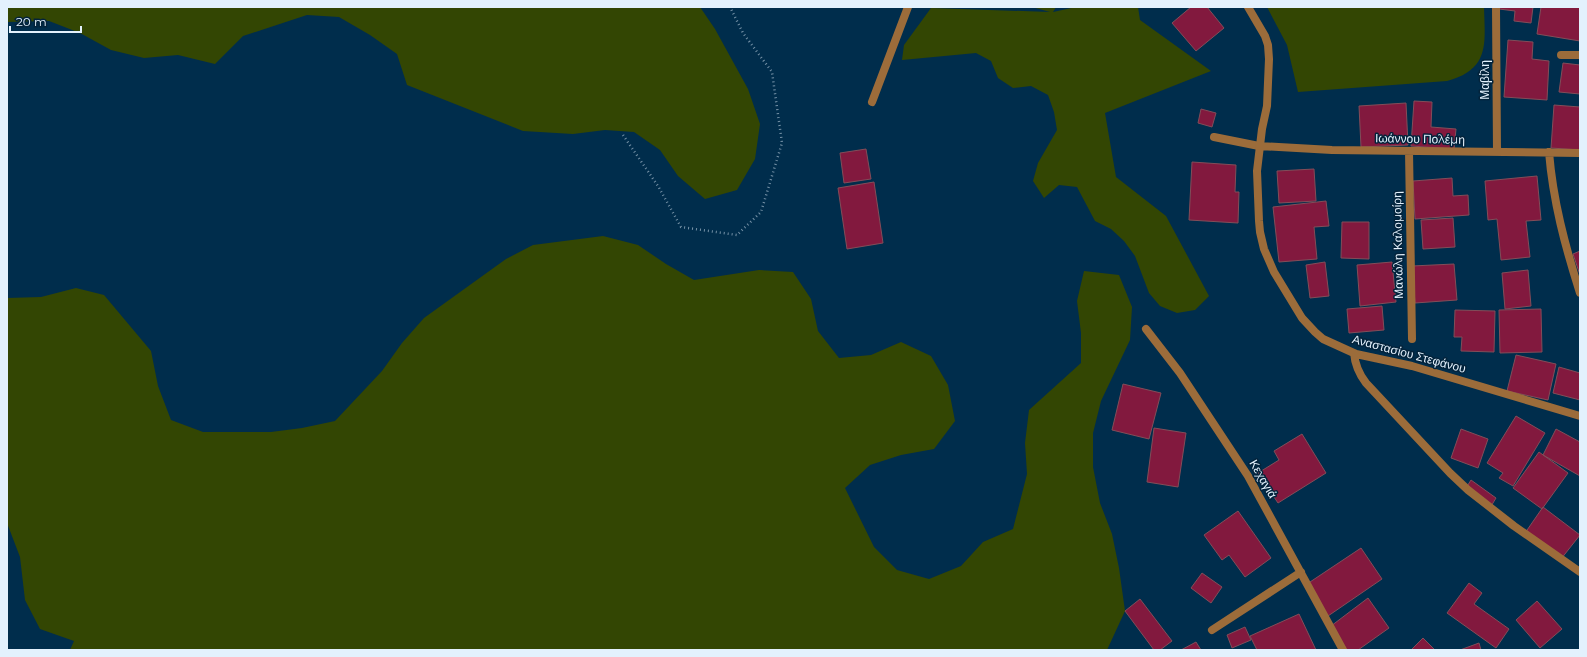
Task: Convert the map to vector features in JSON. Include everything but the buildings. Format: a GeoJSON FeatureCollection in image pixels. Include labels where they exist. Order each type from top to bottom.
{"type":"FeatureCollection","features":[{"type":"Feature","properties":{"kind":"street"},"geometry":{"type":"LineString","coordinates":[[872,102],[908,7]]}},
{"type":"Feature","properties":{"kind":"street","name":"Αναστασίου Στεφάνου"},"geometry":{"type":"LineString","coordinates":[[1248,7],[1265,36],[1270,59],[1267,106],[1259,146],[1257,171],[1259,221],[1267,257],[1291,303],[1308,326],[1333,344],[1354,353],[1412,366],[1580,416]]}},
{"type":"Feature","properties":{"kind":"street","name":"Μαβίλη"},"geometry":{"type":"LineString","coordinates":[[1496,7],[1497,152]]}},
{"type":"Feature","properties":{"kind":"street"},"geometry":{"type":"LineString","coordinates":[[1561,55],[1580,55]]}},
{"type":"Feature","properties":{"kind":"street","name":"Ιωάννου Πολέμη"},"geometry":{"type":"LineString","coordinates":[[1214,136],[1259,146],[1332,150],[1580,153]]}},
{"type":"Feature","properties":{"kind":"street","name":"Μανώλη Καλομοίρη"},"geometry":{"type":"LineString","coordinates":[[1409,152],[1412,339]]}},
{"type":"Feature","properties":{"kind":"street"},"geometry":{"type":"LineString","coordinates":[[1549,152],[1551,182],[1561,231],[1580,292]]}},
{"type":"Feature","properties":{"kind":"street","name":"Κεχαγιά"},"geometry":{"type":"LineString","coordinates":[[1146,330],[1180,373],[1256,490],[1344,650]]}},
{"type":"Feature","properties":{"kind":"street"},"geometry":{"type":"LineString","coordinates":[[1354,353],[1355,362],[1359,373],[1366,383],[1450,473],[1490,508],[1580,572]]}},
{"type":"Feature","properties":{"kind":"street"},"geometry":{"type":"LineString","coordinates":[[1212,630],[1300,572]]}},
{"type":"Feature","properties":{"kind":"path"},"geometry":{"type":"LineString","coordinates":[[623,135],[658,186],[681,227],[738,235],[761,212],[782,143],[772,72],[743,33],[730,7]]}},
{"type":"Feature","properties":{"kind":"green space"},"geometry":{"type":"Polygon","coordinates":[[[7,7],[700,7],[715,29],[748,89],[760,124],[755,159],[737,190],[705,199],[678,176],[660,150],[634,132],[605,130],[573,134],[523,131],[407,85],[397,54],[370,35],[339,17],[307,15],[243,36],[215,64],[178,55],[144,58],[111,50],[80,33],[49,21],[7,22],[7,7]]]}},
{"type":"Feature","properties":{"kind":"green space"},"geometry":{"type":"Polygon","coordinates":[[[1032,7],[1056,7],[1053,12],[1076,7],[1138,7],[1140,20],[1211,71],[1105,113],[1116,177],[1166,216],[1209,296],[1195,310],[1177,313],[1160,306],[1149,293],[1135,256],[1124,241],[1111,229],[1095,221],[1077,187],[1059,185],[1044,198],[1033,181],[1038,163],[1057,130],[1054,112],[1048,95],[1031,86],[1013,88],[998,78],[991,61],[976,53],[902,60],[904,45],[931,8],[1050,12],[1032,7]]]}},
{"type":"Feature","properties":{"kind":"green space"},"geometry":{"type":"Polygon","coordinates":[[[1267,7],[1484,7],[1484,44],[1478,62],[1471,70],[1461,76],[1447,81],[1298,92],[1287,45],[1267,7]]]}},
{"type":"Feature","properties":{"kind":"green space"},"geometry":{"type":"Polygon","coordinates":[[[603,236],[638,245],[666,264],[694,280],[759,270],[793,272],[811,299],[818,331],[839,358],[871,355],[901,342],[931,356],[948,385],[955,421],[934,449],[901,455],[870,465],[845,488],[874,547],[897,570],[929,579],[961,566],[983,542],[1013,529],[1027,474],[1025,443],[1029,410],[1081,363],[1081,333],[1077,301],[1084,271],[1119,275],[1132,307],[1130,340],[1101,401],[1093,433],[1093,467],[1100,503],[1112,534],[1119,568],[1125,611],[1107,650],[70,650],[74,641],[40,629],[25,600],[20,557],[7,523],[7,298],[41,297],[76,288],[104,295],[151,351],[158,386],[171,420],[203,432],[271,432],[302,428],[335,421],[382,371],[402,343],[424,318],[506,259],[533,245],[603,236]]]}}]}
